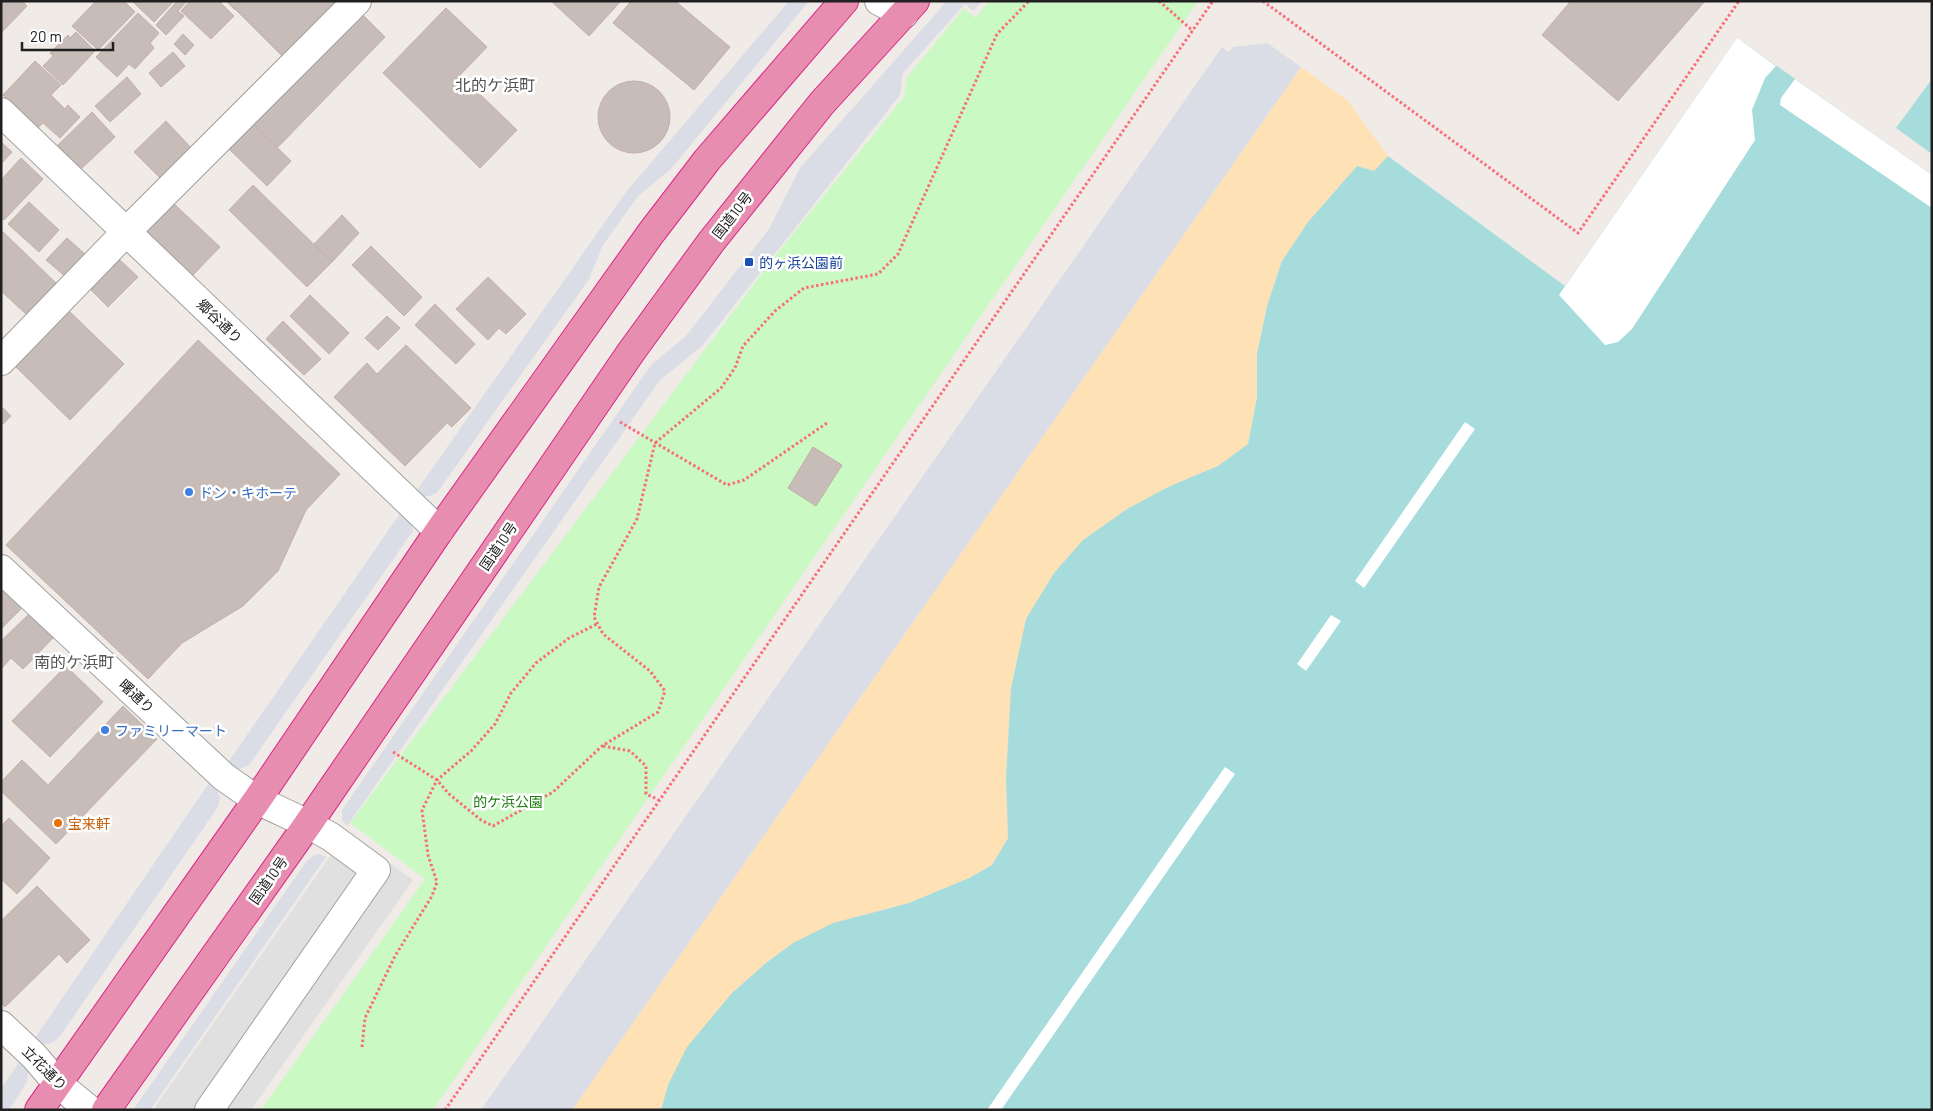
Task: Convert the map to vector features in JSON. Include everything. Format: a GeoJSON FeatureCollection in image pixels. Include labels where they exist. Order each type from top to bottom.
{"type":"FeatureCollection","features":[{"type":"Feature","properties":{"kind":"highway"},"geometry":{"type":"LineString","coordinates":[[39,1110],[257,800],[439,531],[651,232],[707,160],[844,1]]}},
{"type":"Feature","properties":{"kind":"highway","name":"国道10号"},"geometry":{"type":"LineString","coordinates":[[106,1110],[308,824],[626,360],[711,242],[822,103],[904,5]]}},
{"type":"Feature","properties":{"kind":"street"},"geometry":{"type":"LineString","coordinates":[[1,361],[127,231],[357,1]]}},
{"type":"Feature","properties":{"kind":"street"},"geometry":{"type":"LineString","coordinates":[[879,1],[904,5]]}},
{"type":"Feature","properties":{"kind":"street","name":"郷谷通り"},"geometry":{"type":"LineString","coordinates":[[1,112],[439,531]]}},
{"type":"Feature","properties":{"kind":"street","name":"曙通り"},"geometry":{"type":"LineString","coordinates":[[1,569],[224,777],[257,800],[331,837],[376,870],[209,1110]]}},
{"type":"Feature","properties":{"kind":"street","name":"立花通り"},"geometry":{"type":"LineString","coordinates":[[1,1025],[34,1056],[57,1083],[90,1110]]}},
{"type":"Feature","properties":{"kind":"path"},"geometry":{"type":"LineString","coordinates":[[391,751],[436,780],[449,794],[481,820],[493,826],[553,792],[602,746],[658,712],[665,691],[650,671],[603,634],[594,617],[599,587],[637,519],[655,444],[721,388],[735,368],[743,346],[775,311],[804,288],[878,274],[898,254],[998,34],[1028,1]]}},
{"type":"Feature","properties":{"kind":"path"},"geometry":{"type":"LineString","coordinates":[[1159,1],[1193,31]]}},
{"type":"Feature","properties":{"kind":"path"},"geometry":{"type":"LineString","coordinates":[[445,1110],[1213,1]]}},
{"type":"Feature","properties":{"kind":"path"},"geometry":{"type":"LineString","coordinates":[[1263,1],[1578,233],[1739,1]]}},
{"type":"Feature","properties":{"kind":"path"},"geometry":{"type":"LineString","coordinates":[[620,422],[727,485],[744,480],[826,423]]}},
{"type":"Feature","properties":{"kind":"path"},"geometry":{"type":"LineString","coordinates":[[362,1047],[365,1018],[395,956],[432,896],[437,882],[428,855],[422,810],[436,780],[471,751],[496,724],[511,693],[536,664],[569,638],[597,624]]}},
{"type":"Feature","properties":{"kind":"path"},"geometry":{"type":"LineString","coordinates":[[602,746],[630,750],[646,766],[646,794],[659,800]]}},
{"type":"Feature","properties":{"kind":"sand"},"geometry":{"type":"Polygon","coordinates":[[[1301,67],[1348,101],[1388,156],[1374,171],[1357,166],[1308,222],[1282,261],[1267,306],[1257,354],[1257,397],[1248,444],[1218,466],[1170,486],[1127,509],[1083,540],[1026,619],[1011,688],[1006,778],[1008,838],[992,865],[969,878],[909,903],[833,923],[793,943],[766,963],[732,993],[668,1085],[661,1110],[572,1110],[1301,67]]]}},
{"type":"Feature","properties":{"kind":"green space","name":"的ケ浜公園"},"geometry":{"type":"Polygon","coordinates":[[[990,1],[1198,1],[433,1110],[261,1110],[425,879],[350,823],[775,256],[904,97],[907,77],[964,8],[975,18],[990,1]]]}},
{"type":"Feature","properties":{"kind":"shaded area"},"geometry":{"type":"Polygon","coordinates":[[[789,1],[809,1],[671,169],[638,196],[603,245],[589,279],[437,493],[421,496],[415,493],[626,192],[789,1]]]}},
{"type":"Feature","properties":{"kind":"shaded area"},"geometry":{"type":"Polygon","coordinates":[[[947,1],[982,1],[973,11],[965,4],[903,73],[900,95],[703,345],[660,380],[347,826],[342,820],[342,810],[651,365],[686,336],[769,229],[800,168],[947,1]]]}},
{"type":"Feature","properties":{"kind":"shaded area"},"geometry":{"type":"Polygon","coordinates":[[[1267,43],[1301,67],[572,1110],[481,1110],[1222,47],[1229,52],[1233,47],[1267,43]]]}},
{"type":"Feature","properties":{"kind":"shaded area"},"geometry":{"type":"Polygon","coordinates":[[[403,509],[411,520],[413,531],[249,765],[240,769],[233,768],[227,764],[403,509]]]}},
{"type":"Feature","properties":{"kind":"shaded area"},"geometry":{"type":"Polygon","coordinates":[[[211,780],[220,798],[218,807],[60,1036],[48,1044],[33,1041],[211,780]]]}},
{"type":"Feature","properties":{"kind":"shaded area"},"geometry":{"type":"Polygon","coordinates":[[[347,832],[413,880],[251,1110],[153,1110],[347,832]]]}},
{"type":"Feature","properties":{"kind":"shaded area"},"geometry":{"type":"Polygon","coordinates":[[[319,854],[326,857],[150,1110],[133,1110],[306,862],[314,855],[319,854]]]}},
{"type":"Feature","properties":{"kind":"shaded area"},"geometry":{"type":"Polygon","coordinates":[[[21,1060],[28,1071],[27,1082],[9,1110],[1,1110],[1,1088],[21,1060]]]}},
{"type":"Feature","properties":{"kind":"water"},"geometry":{"type":"Polygon","coordinates":[[[1737,38],[1932,175],[1932,1110],[661,1110],[668,1085],[687,1047],[732,993],[766,963],[793,943],[833,923],[909,903],[969,878],[992,865],[1008,838],[1006,778],[1011,688],[1026,619],[1054,573],[1083,540],[1127,509],[1170,486],[1218,466],[1248,444],[1257,397],[1257,354],[1267,306],[1282,261],[1308,222],[1357,166],[1374,171],[1388,156],[1565,286],[1737,38]]]}},
{"type":"Feature","properties":{"kind":"water"},"geometry":{"type":"Polygon","coordinates":[[[1932,79],[1932,154],[1896,128],[1932,79]]]}},
{"type":"Feature","properties":{"kind":"pier"},"geometry":{"type":"Polygon","coordinates":[[[1737,38],[1776,66],[1765,78],[1752,110],[1755,140],[1632,329],[1618,342],[1605,345],[1559,295],[1737,38]]]}},
{"type":"Feature","properties":{"kind":"pier"},"geometry":{"type":"Polygon","coordinates":[[[1795,79],[1932,175],[1932,208],[1780,105],[1781,98],[1795,79]]]}},
{"type":"Feature","properties":{"kind":"pier"},"geometry":{"type":"Polygon","coordinates":[[[1465,422],[1475,429],[1364,588],[1355,581],[1465,422]]]}},
{"type":"Feature","properties":{"kind":"pier"},"geometry":{"type":"Polygon","coordinates":[[[1331,615],[1341,621],[1306,671],[1297,664],[1331,615]]]}},
{"type":"Feature","properties":{"kind":"pier"},"geometry":{"type":"Polygon","coordinates":[[[1225,767],[1235,774],[1001,1110],[987,1110],[1225,767]]]}},
{"type":"Feature","properties":{"kind":"building"},"geometry":{"type":"Polygon","coordinates":[[[1,1],[22,1],[27,6],[1,33],[1,1]]]}},
{"type":"Feature","properties":{"kind":"building"},"geometry":{"type":"Polygon","coordinates":[[[96,1],[124,1],[135,12],[98,50],[72,26],[96,1]]]}},
{"type":"Feature","properties":{"kind":"building"},"geometry":{"type":"Polygon","coordinates":[[[134,1],[174,1],[154,22],[134,1]]]}},
{"type":"Feature","properties":{"kind":"building"},"geometry":{"type":"Polygon","coordinates":[[[177,1],[187,1],[178,11],[184,16],[166,35],[156,25],[177,1]]]}},
{"type":"Feature","properties":{"kind":"building"},"geometry":{"type":"Polygon","coordinates":[[[190,1],[219,1],[234,16],[211,39],[181,11],[190,1]]]}},
{"type":"Feature","properties":{"kind":"building"},"geometry":{"type":"Polygon","coordinates":[[[226,1],[243,1],[235,10],[226,1]]]}},
{"type":"Feature","properties":{"kind":"building"},"geometry":{"type":"Polygon","coordinates":[[[241,1],[335,1],[282,56],[234,8],[241,1]]]}},
{"type":"Feature","properties":{"kind":"building"},"geometry":{"type":"Polygon","coordinates":[[[551,1],[621,1],[589,36],[551,1]]]}},
{"type":"Feature","properties":{"kind":"building"},"geometry":{"type":"Polygon","coordinates":[[[631,1],[675,1],[730,47],[694,90],[613,23],[631,1]]]}},
{"type":"Feature","properties":{"kind":"building"},"geometry":{"type":"Polygon","coordinates":[[[1571,1],[1705,1],[1618,101],[1542,35],[1571,1]]]}},
{"type":"Feature","properties":{"kind":"building"},"geometry":{"type":"Polygon","coordinates":[[[446,8],[487,47],[460,75],[517,130],[480,168],[383,73],[446,8]]]}},
{"type":"Feature","properties":{"kind":"building"},"geometry":{"type":"Polygon","coordinates":[[[358,10],[385,37],[277,148],[250,121],[358,10]]]}},
{"type":"Feature","properties":{"kind":"building"},"geometry":{"type":"Polygon","coordinates":[[[138,13],[159,33],[150,43],[154,48],[135,69],[129,64],[117,77],[96,57],[138,13]]]}},
{"type":"Feature","properties":{"kind":"building"},"geometry":{"type":"Polygon","coordinates":[[[76,32],[95,51],[63,85],[43,66],[53,56],[50,53],[68,35],[70,38],[76,32]]]}},
{"type":"Feature","properties":{"kind":"building"},"geometry":{"type":"Polygon","coordinates":[[[183,34],[194,45],[185,55],[174,44],[183,34]]]}},
{"type":"Feature","properties":{"kind":"building"},"geometry":{"type":"Polygon","coordinates":[[[173,52],[185,66],[161,87],[149,73],[173,52]]]}},
{"type":"Feature","properties":{"kind":"building"},"geometry":{"type":"Polygon","coordinates":[[[35,61],[61,85],[51,95],[65,109],[68,105],[80,117],[60,138],[43,123],[38,128],[3,95],[35,61]]]}},
{"type":"Feature","properties":{"kind":"building"},"geometry":{"type":"Polygon","coordinates":[[[127,77],[141,94],[110,122],[95,106],[127,77]]]}},
{"type":"Feature","properties":{"kind":"building"},"geometry":{"type":"Polygon","coordinates":[[[641,81],[660,91],[668,103],[670,117],[668,131],[660,143],[648,151],[627,153],[608,143],[600,131],[598,110],[608,91],[620,83],[641,81]]]}},
{"type":"Feature","properties":{"kind":"building"},"geometry":{"type":"Polygon","coordinates":[[[92,112],[115,137],[81,169],[58,145],[92,112]]]}},
{"type":"Feature","properties":{"kind":"building"},"geometry":{"type":"Polygon","coordinates":[[[166,121],[194,151],[163,181],[134,152],[166,121]]]}},
{"type":"Feature","properties":{"kind":"building"},"geometry":{"type":"Polygon","coordinates":[[[250,121],[291,161],[267,186],[226,146],[250,121]]]}},
{"type":"Feature","properties":{"kind":"building"},"geometry":{"type":"Polygon","coordinates":[[[1,142],[12,152],[1,164],[1,142]]]}},
{"type":"Feature","properties":{"kind":"building"},"geometry":{"type":"Polygon","coordinates":[[[21,158],[43,179],[4,220],[1,218],[1,180],[21,158]]]}},
{"type":"Feature","properties":{"kind":"building"},"geometry":{"type":"Polygon","coordinates":[[[253,185],[332,262],[307,287],[229,210],[253,185]]]}},
{"type":"Feature","properties":{"kind":"building"},"geometry":{"type":"Polygon","coordinates":[[[29,202],[59,230],[39,252],[8,224],[29,202]]]}},
{"type":"Feature","properties":{"kind":"building"},"geometry":{"type":"Polygon","coordinates":[[[172,202],[220,247],[190,278],[142,233],[172,202]]]}},
{"type":"Feature","properties":{"kind":"building"},"geometry":{"type":"Polygon","coordinates":[[[342,215],[359,233],[332,262],[314,244],[342,215]]]}},
{"type":"Feature","properties":{"kind":"building"},"geometry":{"type":"Polygon","coordinates":[[[1,230],[56,283],[26,314],[1,291],[1,230]]]}},
{"type":"Feature","properties":{"kind":"building"},"geometry":{"type":"Polygon","coordinates":[[[67,238],[86,255],[66,277],[46,260],[67,238]]]}},
{"type":"Feature","properties":{"kind":"building"},"geometry":{"type":"Polygon","coordinates":[[[371,246],[422,297],[404,316],[352,265],[371,246]]]}},
{"type":"Feature","properties":{"kind":"building"},"geometry":{"type":"Polygon","coordinates":[[[120,260],[138,277],[108,307],[91,290],[120,260]]]}},
{"type":"Feature","properties":{"kind":"building"},"geometry":{"type":"Polygon","coordinates":[[[488,277],[526,314],[506,334],[499,328],[488,340],[456,309],[488,277]]]}},
{"type":"Feature","properties":{"kind":"building"},"geometry":{"type":"Polygon","coordinates":[[[310,295],[349,333],[329,354],[290,316],[310,295]]]}},
{"type":"Feature","properties":{"kind":"building"},"geometry":{"type":"Polygon","coordinates":[[[435,304],[475,344],[456,364],[415,325],[435,304]]]}},
{"type":"Feature","properties":{"kind":"building"},"geometry":{"type":"Polygon","coordinates":[[[69,311],[124,364],[70,420],[15,366],[69,311]]]}},
{"type":"Feature","properties":{"kind":"building"},"geometry":{"type":"Polygon","coordinates":[[[387,316],[400,328],[378,350],[365,338],[387,316]]]}},
{"type":"Feature","properties":{"kind":"building"},"geometry":{"type":"Polygon","coordinates":[[[283,321],[321,359],[304,375],[266,339],[283,321]]]}},
{"type":"Feature","properties":{"kind":"building","name":"ドン・キホーテ"},"geometry":{"type":"Polygon","coordinates":[[[198,340],[340,474],[306,510],[278,571],[243,606],[182,643],[148,679],[6,545],[198,340]]]}},
{"type":"Feature","properties":{"kind":"building"},"geometry":{"type":"Polygon","coordinates":[[[406,345],[471,408],[452,427],[447,423],[405,466],[334,397],[367,363],[377,374],[406,345]]]}},
{"type":"Feature","properties":{"kind":"building"},"geometry":{"type":"Polygon","coordinates":[[[1,406],[11,416],[1,426],[1,406]]]}},
{"type":"Feature","properties":{"kind":"building"},"geometry":{"type":"Polygon","coordinates":[[[813,447],[842,465],[816,506],[788,488],[813,447]]]}},
{"type":"Feature","properties":{"kind":"building"},"geometry":{"type":"Polygon","coordinates":[[[1,588],[22,608],[1,629],[1,588]]]}},
{"type":"Feature","properties":{"kind":"building"},"geometry":{"type":"Polygon","coordinates":[[[29,614],[53,638],[23,669],[11,658],[1,669],[1,641],[29,614]]]}},
{"type":"Feature","properties":{"kind":"building"},"geometry":{"type":"Polygon","coordinates":[[[66,666],[103,702],[50,757],[12,721],[66,666]]]}},
{"type":"Feature","properties":{"kind":"building"},"geometry":{"type":"Polygon","coordinates":[[[123,706],[157,739],[56,844],[1,791],[1,782],[22,760],[48,785],[123,706]]]}},
{"type":"Feature","properties":{"kind":"building"},"geometry":{"type":"Polygon","coordinates":[[[9,818],[50,858],[17,894],[1,879],[1,826],[9,818]]]}},
{"type":"Feature","properties":{"kind":"building"},"geometry":{"type":"Polygon","coordinates":[[[37,886],[90,940],[67,963],[59,954],[5,1007],[1,1003],[1,921],[37,886]]]}},
{"type":"Feature","properties":{"kind":"place","name":"的ヶ浜公園前"},"geometry":{"type":"Point","coordinates":[749,262]}},
{"type":"Feature","properties":{"kind":"place","name":"ドン・キホーテ"},"geometry":{"type":"Point","coordinates":[189,492]}},
{"type":"Feature","properties":{"kind":"place","name":"ファミリーマート"},"geometry":{"type":"Point","coordinates":[105,730]}},
{"type":"Feature","properties":{"kind":"place","name":"宝来軒"},"geometry":{"type":"Point","coordinates":[58,823]}},
{"type":"Feature","properties":{"kind":"district","name":"北的ケ浜町"},"geometry":{"type":"Point","coordinates":[495,84]}},
{"type":"Feature","properties":{"kind":"district","name":"南的ケ浜町"},"geometry":{"type":"Point","coordinates":[74,661]}}]}
